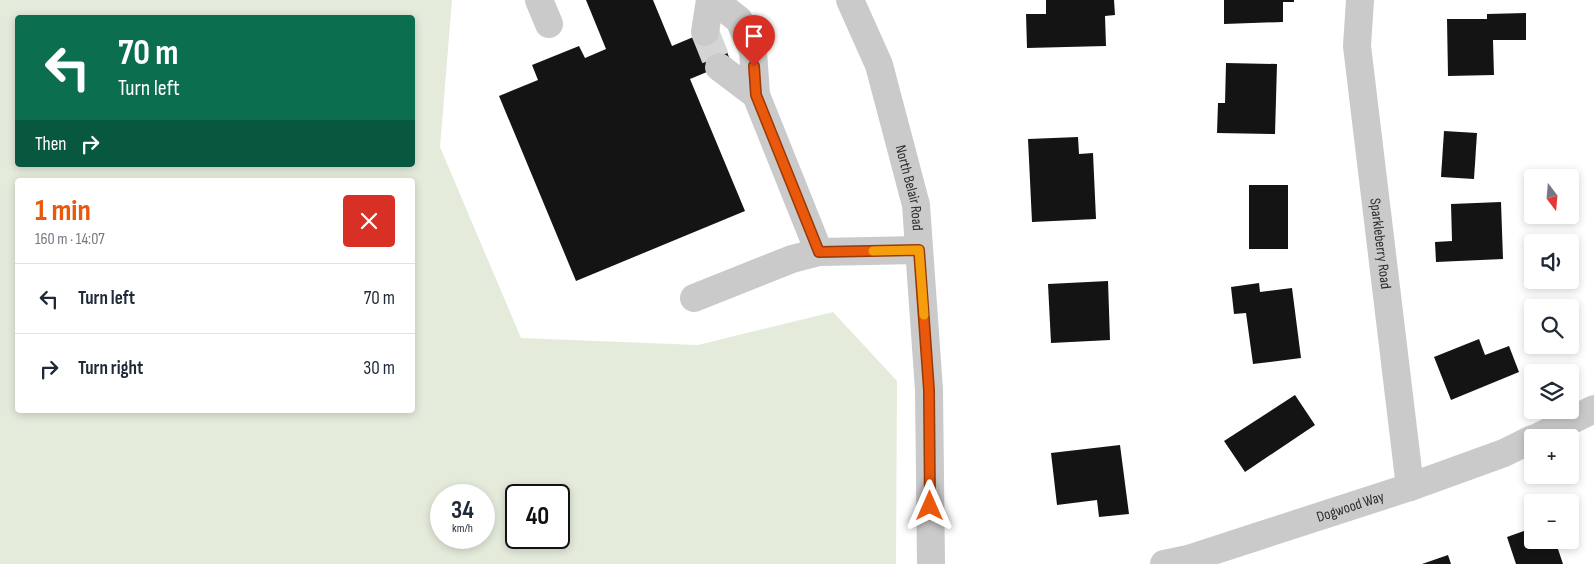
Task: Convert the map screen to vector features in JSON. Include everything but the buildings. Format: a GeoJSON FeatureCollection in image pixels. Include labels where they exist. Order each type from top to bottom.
{"type":"FeatureCollection","features":[{"type":"Feature","properties":{"kind":"street"},"geometry":{"type":"LineString","coordinates":[[705,32],[712,0],[739,20],[753,51],[756,95],[819,252]]}},
{"type":"Feature","properties":{"kind":"street","name":"North Belair Road"},"geometry":{"type":"LineString","coordinates":[[850,0],[879,65],[916,205],[929,390],[930,564]]}},
{"type":"Feature","properties":{"kind":"street","name":"Sparkleberry Road"},"geometry":{"type":"LineString","coordinates":[[1360,0],[1356,46],[1410,488]]}},
{"type":"Feature","properties":{"kind":"street"},"geometry":{"type":"LineString","coordinates":[[719,67],[756,95]]}},
{"type":"Feature","properties":{"kind":"street"},"geometry":{"type":"LineString","coordinates":[[694,298],[792,259],[819,252],[919,250]]}},
{"type":"Feature","properties":{"kind":"street"},"geometry":{"type":"LineString","coordinates":[[1555,429],[1594,410]]}},
{"type":"Feature","properties":{"kind":"street","name":"Dogwood Way"},"geometry":{"type":"LineString","coordinates":[[1164,564],[1188,559],[1410,488],[1504,453],[1524,443]]}},
{"type":"Feature","properties":{"kind":"green space"},"geometry":{"type":"Polygon","coordinates":[[[0,0],[452,0],[440,147],[521,338],[698,345],[833,312],[897,381],[896,564],[0,564],[0,0]]]}},
{"type":"Feature","properties":{"kind":"tunnel"},"geometry":{"type":"LineString","coordinates":[[705,32],[719,67]]}},
{"type":"Feature","properties":{"kind":"slow traffic"},"geometry":{"type":"LineString","coordinates":[[873,251],[919,250],[924,315]]}},
{"type":"Feature","properties":{"kind":"route"},"geometry":{"type":"LineString","coordinates":[[754,66],[756,95],[819,252],[919,250],[929,390],[930,506]]}}]}
